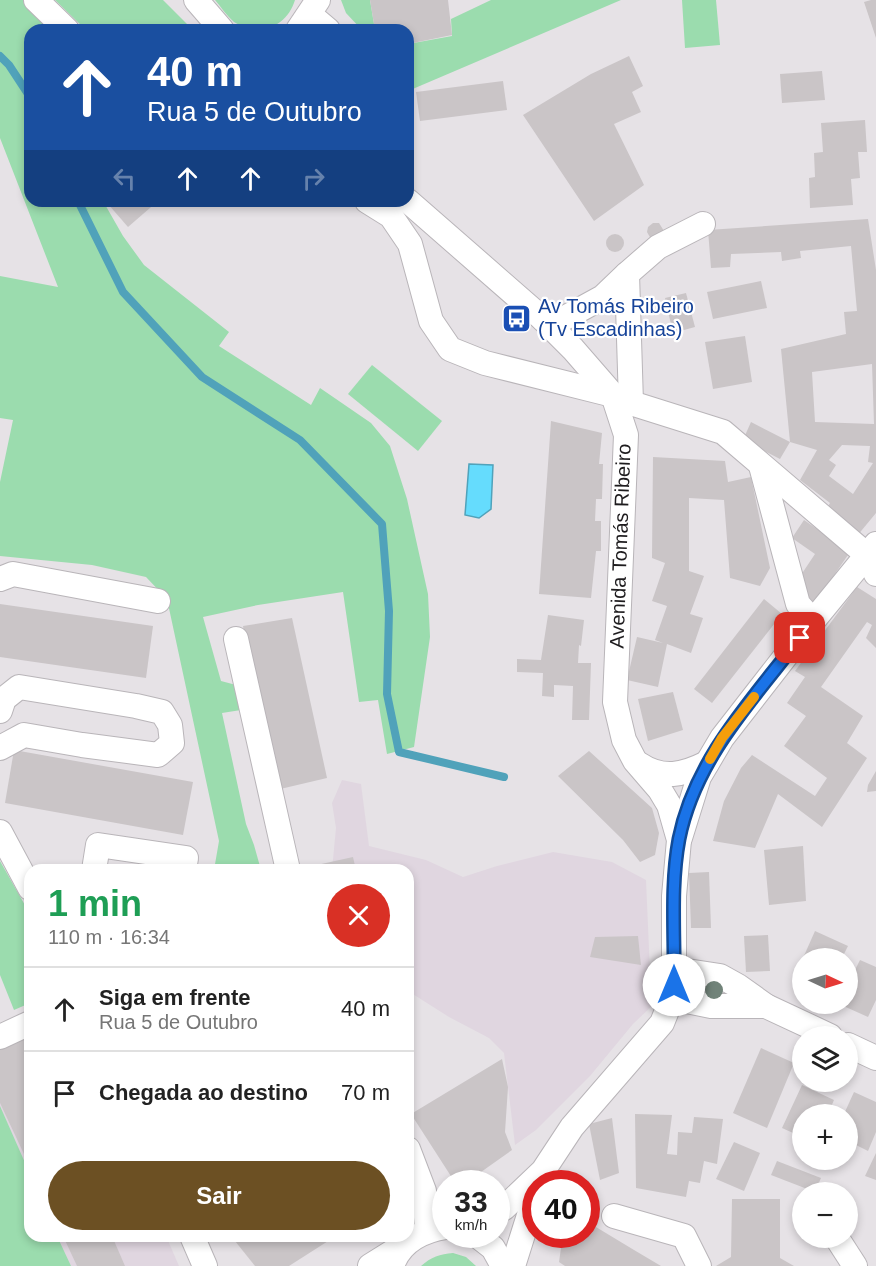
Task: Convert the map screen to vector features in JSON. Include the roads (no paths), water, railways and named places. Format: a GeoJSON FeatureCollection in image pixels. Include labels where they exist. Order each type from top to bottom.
{"type":"FeatureCollection","features":[{"type":"Feature","properties":{"kind":"street"},"geometry":{"type":"LineString","coordinates":[[36,0],[61,24]]}},
{"type":"Feature","properties":{"kind":"street"},"geometry":{"type":"LineString","coordinates":[[196,0],[217,24]]}},
{"type":"Feature","properties":{"kind":"street","name":"Avenida Tomás Ribeiro"},"geometry":{"type":"LineString","coordinates":[[414,206],[543,319],[622,399],[626,435],[615,702],[624,740],[635,761],[660,790],[669,805],[679,840],[674,896],[672,998],[662,1023],[572,1127],[546,1170]]}},
{"type":"Feature","properties":{"kind":"street"},"geometry":{"type":"LineString","coordinates":[[377,207],[391,216],[410,244],[431,321],[450,349],[485,363],[622,399],[723,432],[873,557],[813,621],[722,738],[699,777],[679,840]]}},
{"type":"Feature","properties":{"kind":"street"},"geometry":{"type":"LineString","coordinates":[[543,319],[561,320],[603,297],[658,247],[703,224]]}},
{"type":"Feature","properties":{"kind":"street"},"geometry":{"type":"LineString","coordinates":[[622,399],[627,274]]}},
{"type":"Feature","properties":{"kind":"street"},"geometry":{"type":"LineString","coordinates":[[761,466],[798,604],[813,621]]}},
{"type":"Feature","properties":{"kind":"street"},"geometry":{"type":"LineString","coordinates":[[0,579],[13,574],[158,601]]}},
{"type":"Feature","properties":{"kind":"street"},"geometry":{"type":"LineString","coordinates":[[236,639],[287,864]]}},
{"type":"Feature","properties":{"kind":"street"},"geometry":{"type":"LineString","coordinates":[[0,711],[4,699],[19,687],[136,706],[162,712],[170,725],[172,743],[158,755],[24,735],[1,743]]}},
{"type":"Feature","properties":{"kind":"street"},"geometry":{"type":"LineString","coordinates":[[635,761],[648,770],[674,775],[685,773],[707,763]]}},
{"type":"Feature","properties":{"kind":"street"},"geometry":{"type":"LineString","coordinates":[[0,832],[24,877]]}},
{"type":"Feature","properties":{"kind":"street"},"geometry":{"type":"LineString","coordinates":[[95,864],[98,845],[186,858],[185,864]]}},
{"type":"Feature","properties":{"kind":"street"},"geometry":{"type":"LineString","coordinates":[[674,969],[720,976],[766,1006],[809,1026]]}},
{"type":"Feature","properties":{"kind":"street"},"geometry":{"type":"LineString","coordinates":[[672,998],[711,1006],[766,1006]]}},
{"type":"Feature","properties":{"kind":"street"},"geometry":{"type":"LineString","coordinates":[[0,1037],[24,1026]]}},
{"type":"Feature","properties":{"kind":"street"},"geometry":{"type":"LineString","coordinates":[[858,1050],[876,1058]]}},
{"type":"Feature","properties":{"kind":"street"},"geometry":{"type":"LineString","coordinates":[[414,1165],[432,1216]]}},
{"type":"Feature","properties":{"kind":"street"},"geometry":{"type":"LineString","coordinates":[[614,1216],[684,1236],[699,1266]]}},
{"type":"Feature","properties":{"kind":"street"},"geometry":{"type":"LineString","coordinates":[[414,1237],[432,1230]]}},
{"type":"Feature","properties":{"kind":"street","name":"Avenida Tomás Ribeiro"},"geometry":{"type":"LineString","coordinates":[[513,1266],[522,1237]]}},
{"type":"Feature","properties":{"kind":"street"},"geometry":{"type":"LineString","coordinates":[[195,1242],[205,1266]]}},
{"type":"Feature","properties":{"kind":"street"},"geometry":{"type":"LineString","coordinates":[[370,1266],[408,1242]]}},
{"type":"Feature","properties":{"kind":"street"},"geometry":{"type":"LineString","coordinates":[[392,1266],[404,1245]]}},
{"type":"Feature","properties":{"kind":"street"},"geometry":{"type":"LineString","coordinates":[[493,1248],[503,1266]]}},
{"type":"Feature","properties":{"kind":"street"},"geometry":{"type":"LineString","coordinates":[[843,1248],[855,1266]]}},
{"type":"Feature","properties":{"kind":"water"},"geometry":{"type":"Polygon","coordinates":[[[469,464],[493,465],[491,509],[479,518],[465,515],[469,464]]]}},
{"type":"Feature","properties":{"kind":"waterway"},"geometry":{"type":"LineString","coordinates":[[0,56],[24,88]]}},
{"type":"Feature","properties":{"kind":"waterway"},"geometry":{"type":"LineString","coordinates":[[81,207],[123,292],[202,377],[300,440],[382,524],[389,611],[387,694],[399,752],[504,777]]}},
{"type":"Feature","properties":{"kind":"place","name":"Av Tomás Ribeiro (Tv Escadinhas)"},"geometry":{"type":"Point","coordinates":[517,318]}}]}
